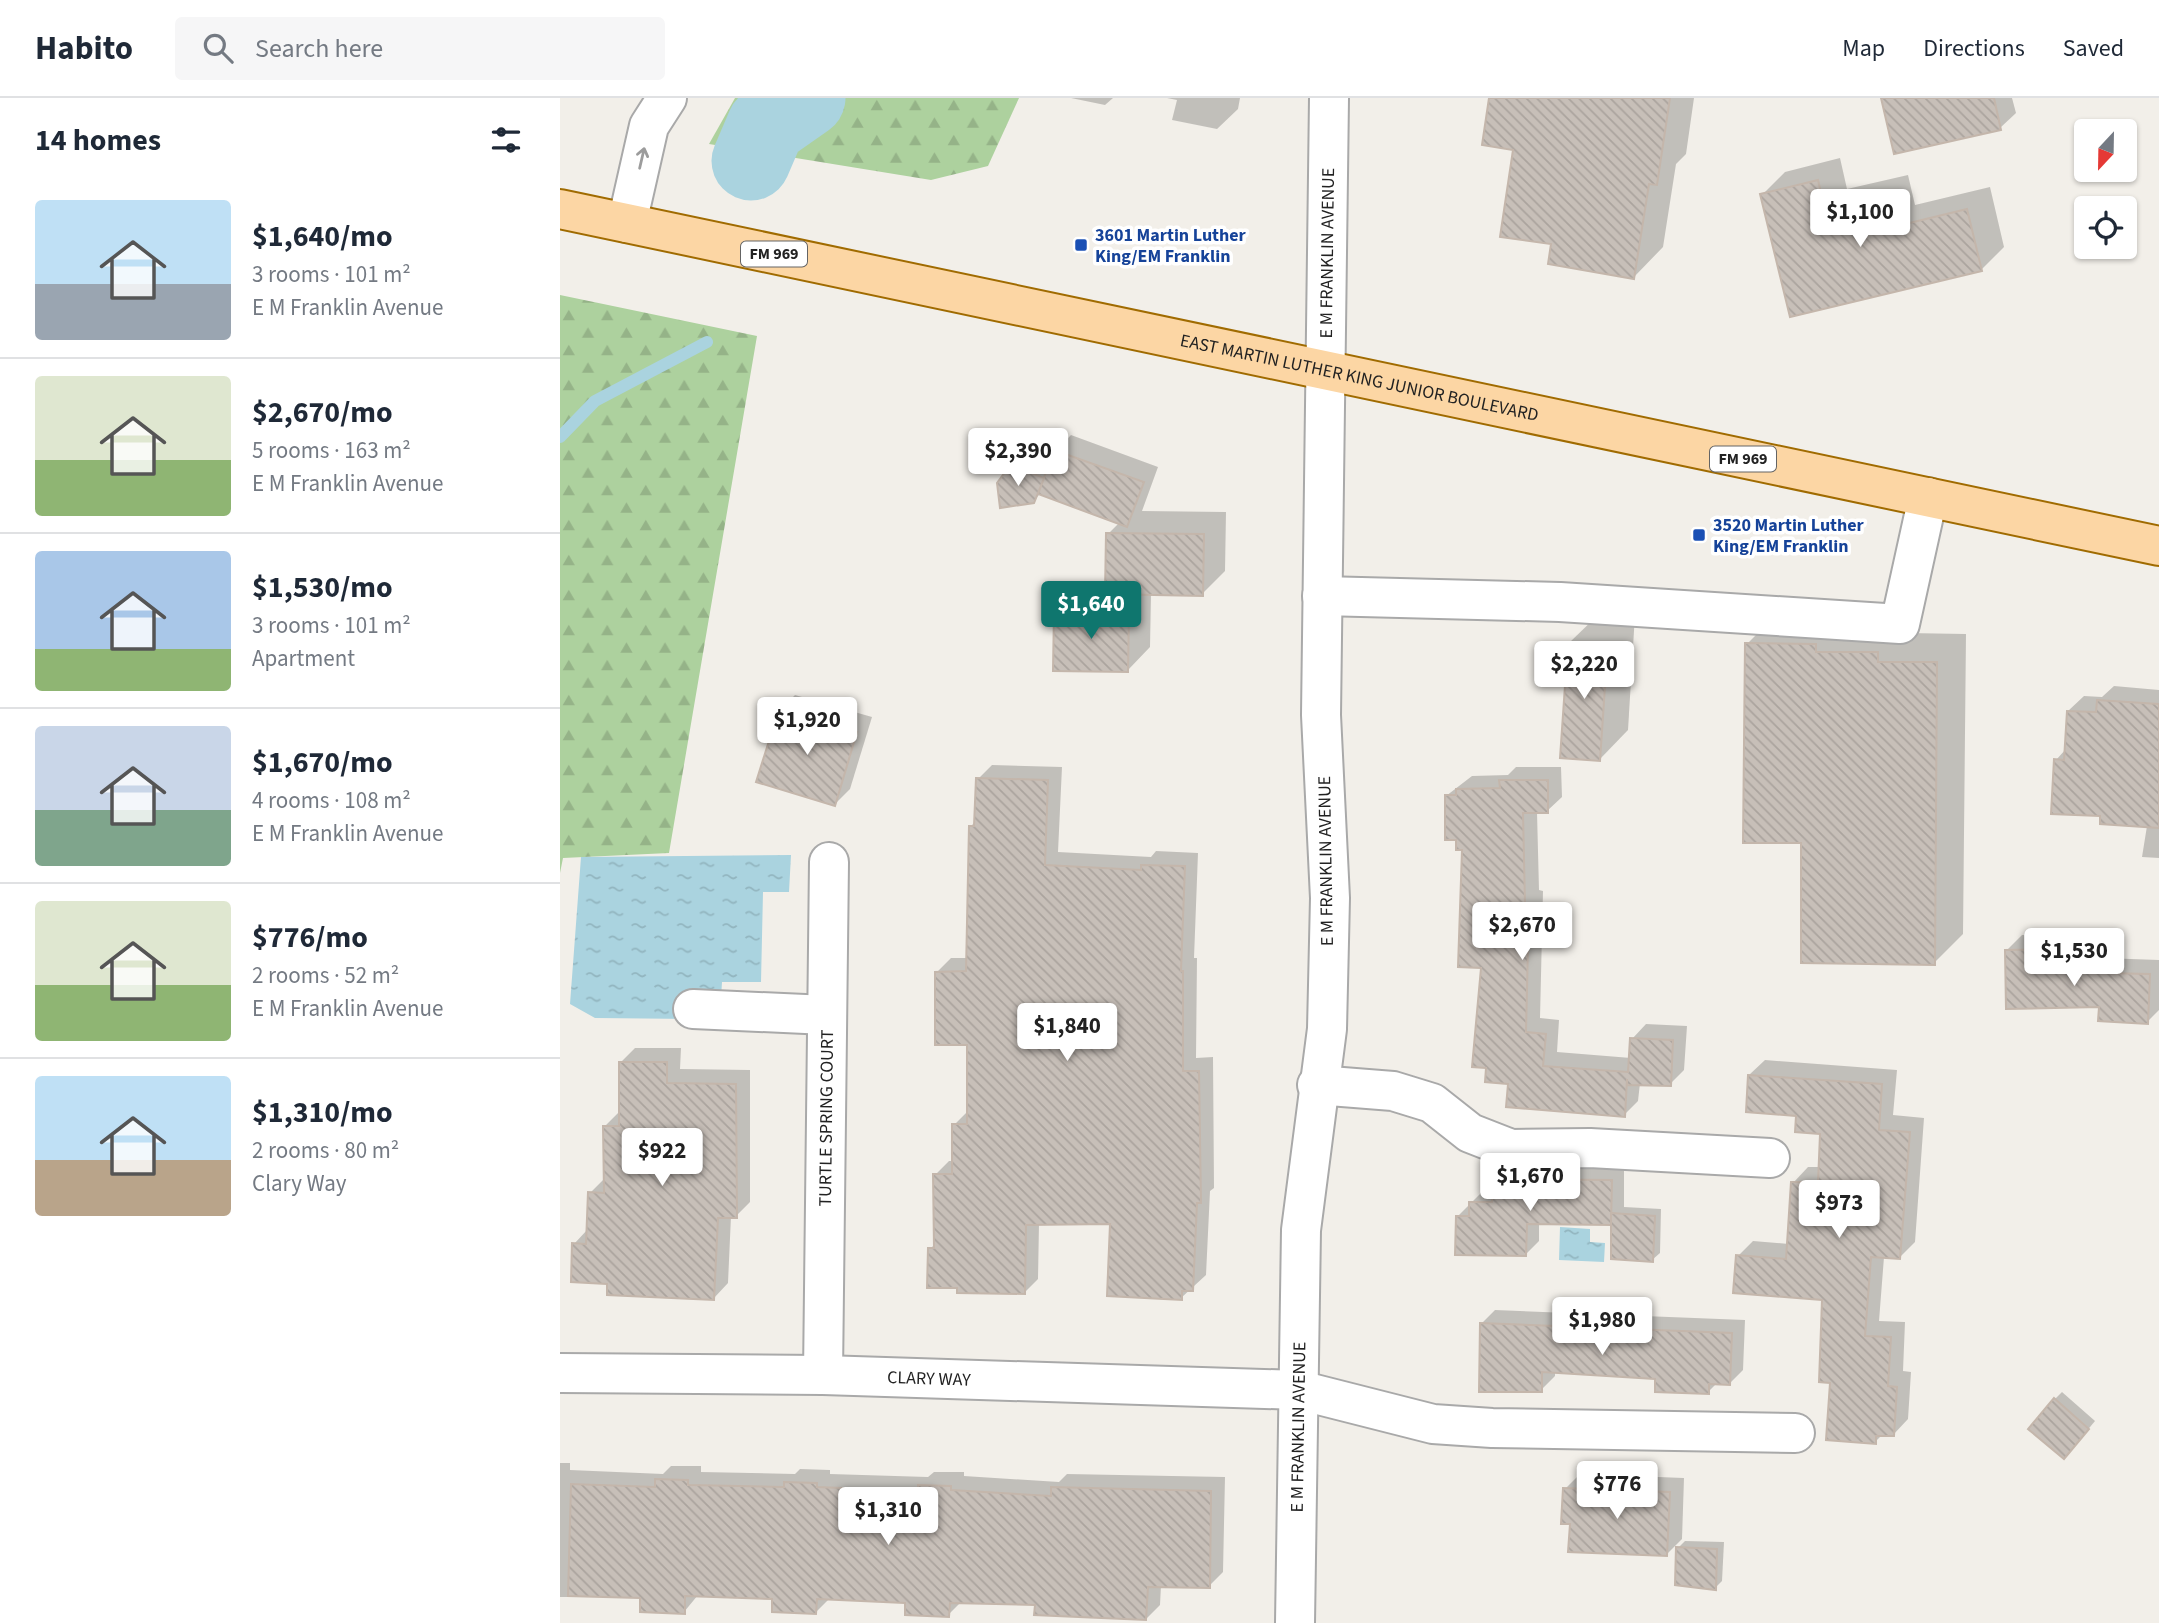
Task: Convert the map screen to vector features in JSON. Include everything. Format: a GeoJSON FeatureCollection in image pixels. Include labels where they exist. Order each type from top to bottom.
{"type":"FeatureCollection","features":[{"type":"Feature","properties":{"kind":"main road","name":"EAST MARTIN LUTHER KING JUNIOR BOULEVARD"},"geometry":{"type":"LineString","coordinates":[[560,209],[2159,546]]}},
{"type":"Feature","properties":{"kind":"street"},"geometry":{"type":"LineString","coordinates":[[627,223],[649,126],[667,98]]}},
{"type":"Feature","properties":{"kind":"street","name":"E M FRANKLIN AVENUE"},"geometry":{"type":"LineString","coordinates":[[1295,1623],[1301,1230],[1317,1085],[1327,1029],[1330,898],[1321,715],[1329,98]]}},
{"type":"Feature","properties":{"kind":"street"},"geometry":{"type":"LineString","coordinates":[[1322,596],[1560,602],[1900,624],[1928,497]]}},
{"type":"Feature","properties":{"kind":"street","name":"TURTLE SPRING COURT"},"geometry":{"type":"LineString","coordinates":[[823,1375],[829,862]]}},
{"type":"Feature","properties":{"kind":"street"},"geometry":{"type":"LineString","coordinates":[[694,1009],[827,1015]]}},
{"type":"Feature","properties":{"kind":"street"},"geometry":{"type":"LineString","coordinates":[[1317,1085],[1394,1091],[1432,1103],[1470,1133],[1511,1149],[1590,1148],[1770,1158]]}},
{"type":"Feature","properties":{"kind":"street","name":"CLARY WAY"},"geometry":{"type":"LineString","coordinates":[[560,1373],[823,1375],[1299,1390],[1433,1424],[1492,1428],[1795,1433]]}},
{"type":"Feature","properties":{"kind":"green space"},"geometry":{"type":"Polygon","coordinates":[[[735,98],[1019,98],[988,166],[931,180],[709,144],[735,98]]]}},
{"type":"Feature","properties":{"kind":"green space"},"geometry":{"type":"Polygon","coordinates":[[[560,295],[757,336],[669,853],[563,858],[560,873],[560,295]]]}},
{"type":"Feature","properties":{"kind":"water"},"geometry":{"type":"Polygon","coordinates":[[[791,855],[789,892],[763,892],[761,982],[722,982],[721,998],[693,1019],[595,1018],[570,1004],[581,857],[791,855]]]}},
{"type":"Feature","properties":{"kind":"water"},"geometry":{"type":"Polygon","coordinates":[[[1560,1227],[1590,1229],[1590,1242],[1605,1243],[1604,1262],[1559,1260],[1560,1227]]]}},
{"type":"Feature","properties":{"kind":"building"},"geometry":{"type":"Polygon","coordinates":[[[1489,98],[1670,98],[1657,185],[1649,184],[1634,279],[1548,264],[1551,244],[1500,237],[1513,150],[1482,145],[1489,98]]]}},
{"type":"Feature","properties":{"kind":"building"},"geometry":{"type":"Polygon","coordinates":[[[1881,98],[1994,98],[2001,130],[1894,154],[1881,98]]]}},
{"type":"Feature","properties":{"kind":"building"},"geometry":{"type":"Polygon","coordinates":[[[1818,180],[1825,210],[1886,196],[1893,227],[1967,209],[1982,271],[1790,317],[1760,194],[1818,180]]]}},
{"type":"Feature","properties":{"kind":"building"},"geometry":{"type":"Polygon","coordinates":[[[1054,450],[1144,482],[1127,527],[1038,494],[1054,450]]]}},
{"type":"Feature","properties":{"kind":"building"},"geometry":{"type":"Polygon","coordinates":[[[1008,468],[1019,468],[1044,478],[1034,503],[1000,508],[997,483],[1008,468]]]}},
{"type":"Feature","properties":{"kind":"building"},"geometry":{"type":"Polygon","coordinates":[[[1106,533],[1204,534],[1203,596],[1105,594],[1106,533]]]}},
{"type":"Feature","properties":{"kind":"building"},"geometry":{"type":"Polygon","coordinates":[[[1054,610],[1129,611],[1128,672],[1053,671],[1054,610]]]}},
{"type":"Feature","properties":{"kind":"building"},"geometry":{"type":"Polygon","coordinates":[[[1568,642],[1608,642],[1600,761],[1560,758],[1568,642]]]}},
{"type":"Feature","properties":{"kind":"building"},"geometry":{"type":"Polygon","coordinates":[[[1745,643],[1816,644],[1816,652],[1878,652],[1878,662],[1937,662],[1935,965],[1801,963],[1801,843],[1743,843],[1745,643]]]}},
{"type":"Feature","properties":{"kind":"building"},"geometry":{"type":"Polygon","coordinates":[[[2097,700],[2159,704],[2159,828],[2100,824],[2100,816],[2051,814],[2054,759],[2064,760],[2067,711],[2096,712],[2097,700]]]}},
{"type":"Feature","properties":{"kind":"building"},"geometry":{"type":"Polygon","coordinates":[[[779,709],[857,732],[835,806],[756,782],[779,709]]]}},
{"type":"Feature","properties":{"kind":"building"},"geometry":{"type":"Polygon","coordinates":[[[976,778],[1048,780],[1045,865],[1141,870],[1141,865],[1185,866],[1181,971],[1183,1071],[1199,1071],[1201,1203],[1197,1203],[1193,1291],[1182,1291],[1182,1300],[1107,1296],[1110,1224],[1026,1225],[1025,1294],[957,1293],[957,1288],[927,1288],[928,1248],[934,1248],[933,1174],[952,1174],[952,1124],[967,1124],[967,1045],[935,1045],[935,972],[966,971],[969,826],[974,826],[976,778]]]}},
{"type":"Feature","properties":{"kind":"building"},"geometry":{"type":"Polygon","coordinates":[[[1499,780],[1548,780],[1548,813],[1523,813],[1525,904],[1529,904],[1526,1032],[1546,1034],[1543,1066],[1628,1072],[1630,1038],[1673,1040],[1671,1086],[1627,1085],[1627,1079],[1625,1117],[1506,1107],[1508,1084],[1485,1082],[1486,1068],[1472,1067],[1481,968],[1458,967],[1462,850],[1456,850],[1456,840],[1445,840],[1445,795],[1456,795],[1456,789],[1500,788],[1499,780]]]}},
{"type":"Feature","properties":{"kind":"building"},"geometry":{"type":"Polygon","coordinates":[[[2061,949],[2061,972],[2150,974],[2148,1024],[2098,1021],[2099,1007],[2006,1009],[2005,950],[2061,949]]]}},
{"type":"Feature","properties":{"kind":"building"},"geometry":{"type":"Polygon","coordinates":[[[619,1062],[667,1062],[667,1083],[736,1084],[737,1218],[718,1218],[714,1300],[607,1295],[607,1284],[571,1282],[572,1243],[586,1244],[588,1192],[604,1193],[603,1126],[619,1126],[619,1062]]]}},
{"type":"Feature","properties":{"kind":"building"},"geometry":{"type":"Polygon","coordinates":[[[1748,1075],[1882,1084],[1879,1130],[1910,1132],[1900,1259],[1871,1257],[1865,1336],[1891,1337],[1888,1386],[1897,1387],[1894,1436],[1876,1436],[1876,1444],[1826,1440],[1830,1383],[1819,1382],[1822,1300],[1733,1293],[1736,1255],[1786,1259],[1791,1182],[1818,1182],[1820,1134],[1795,1132],[1796,1116],[1746,1112],[1748,1075]]]}},
{"type":"Feature","properties":{"kind":"building"},"geometry":{"type":"Polygon","coordinates":[[[1492,1179],[1612,1180],[1611,1225],[1527,1224],[1526,1256],[1455,1255],[1456,1216],[1469,1216],[1469,1202],[1492,1202],[1492,1179]]]}},
{"type":"Feature","properties":{"kind":"building"},"geometry":{"type":"Polygon","coordinates":[[[1611,1213],[1655,1216],[1653,1262],[1611,1259],[1611,1213]]]}},
{"type":"Feature","properties":{"kind":"building"},"geometry":{"type":"Polygon","coordinates":[[[1480,1323],[1732,1333],[1730,1385],[1709,1384],[1709,1394],[1655,1392],[1655,1379],[1542,1372],[1542,1392],[1479,1392],[1480,1323]]]}},
{"type":"Feature","properties":{"kind":"building"},"geometry":{"type":"Polygon","coordinates":[[[2054,1398],[2089,1429],[2064,1459],[2028,1429],[2054,1398]]]}},
{"type":"Feature","properties":{"kind":"building"},"geometry":{"type":"Polygon","coordinates":[[[655,1479],[688,1480],[688,1485],[784,1487],[784,1482],[817,1483],[817,1487],[918,1491],[918,1485],[951,1486],[951,1490],[1051,1496],[1051,1487],[1211,1491],[1210,1588],[1148,1587],[1146,1620],[1034,1615],[1035,1605],[950,1603],[949,1617],[905,1615],[905,1603],[817,1599],[816,1614],[772,1612],[772,1599],[685,1596],[685,1614],[640,1612],[640,1598],[568,1596],[571,1484],[655,1487],[655,1479]]]}},
{"type":"Feature","properties":{"kind":"building"},"geometry":{"type":"Polygon","coordinates":[[[1563,1488],[1670,1492],[1667,1556],[1568,1552],[1570,1524],[1561,1524],[1563,1488]]]}},
{"type":"Feature","properties":{"kind":"building"},"geometry":{"type":"Polygon","coordinates":[[[1676,1547],[1717,1549],[1716,1590],[1675,1585],[1676,1547]]]}},
{"type":"Feature","properties":{"kind":"waterway"},"geometry":{"type":"LineString","coordinates":[[751,161],[766,126],[806,98]]}},
{"type":"Feature","properties":{"kind":"waterway"},"geometry":{"type":"LineString","coordinates":[[560,437],[595,401],[707,342]]}},
{"type":"Feature","properties":{"kind":"place","name":"3601 Martin Luther King/EM Franklin"},"geometry":{"type":"Point","coordinates":[1081,245]}},
{"type":"Feature","properties":{"kind":"place","name":"3520 Martin Luther King/EM Franklin"},"geometry":{"type":"Point","coordinates":[1699,535]}}]}
